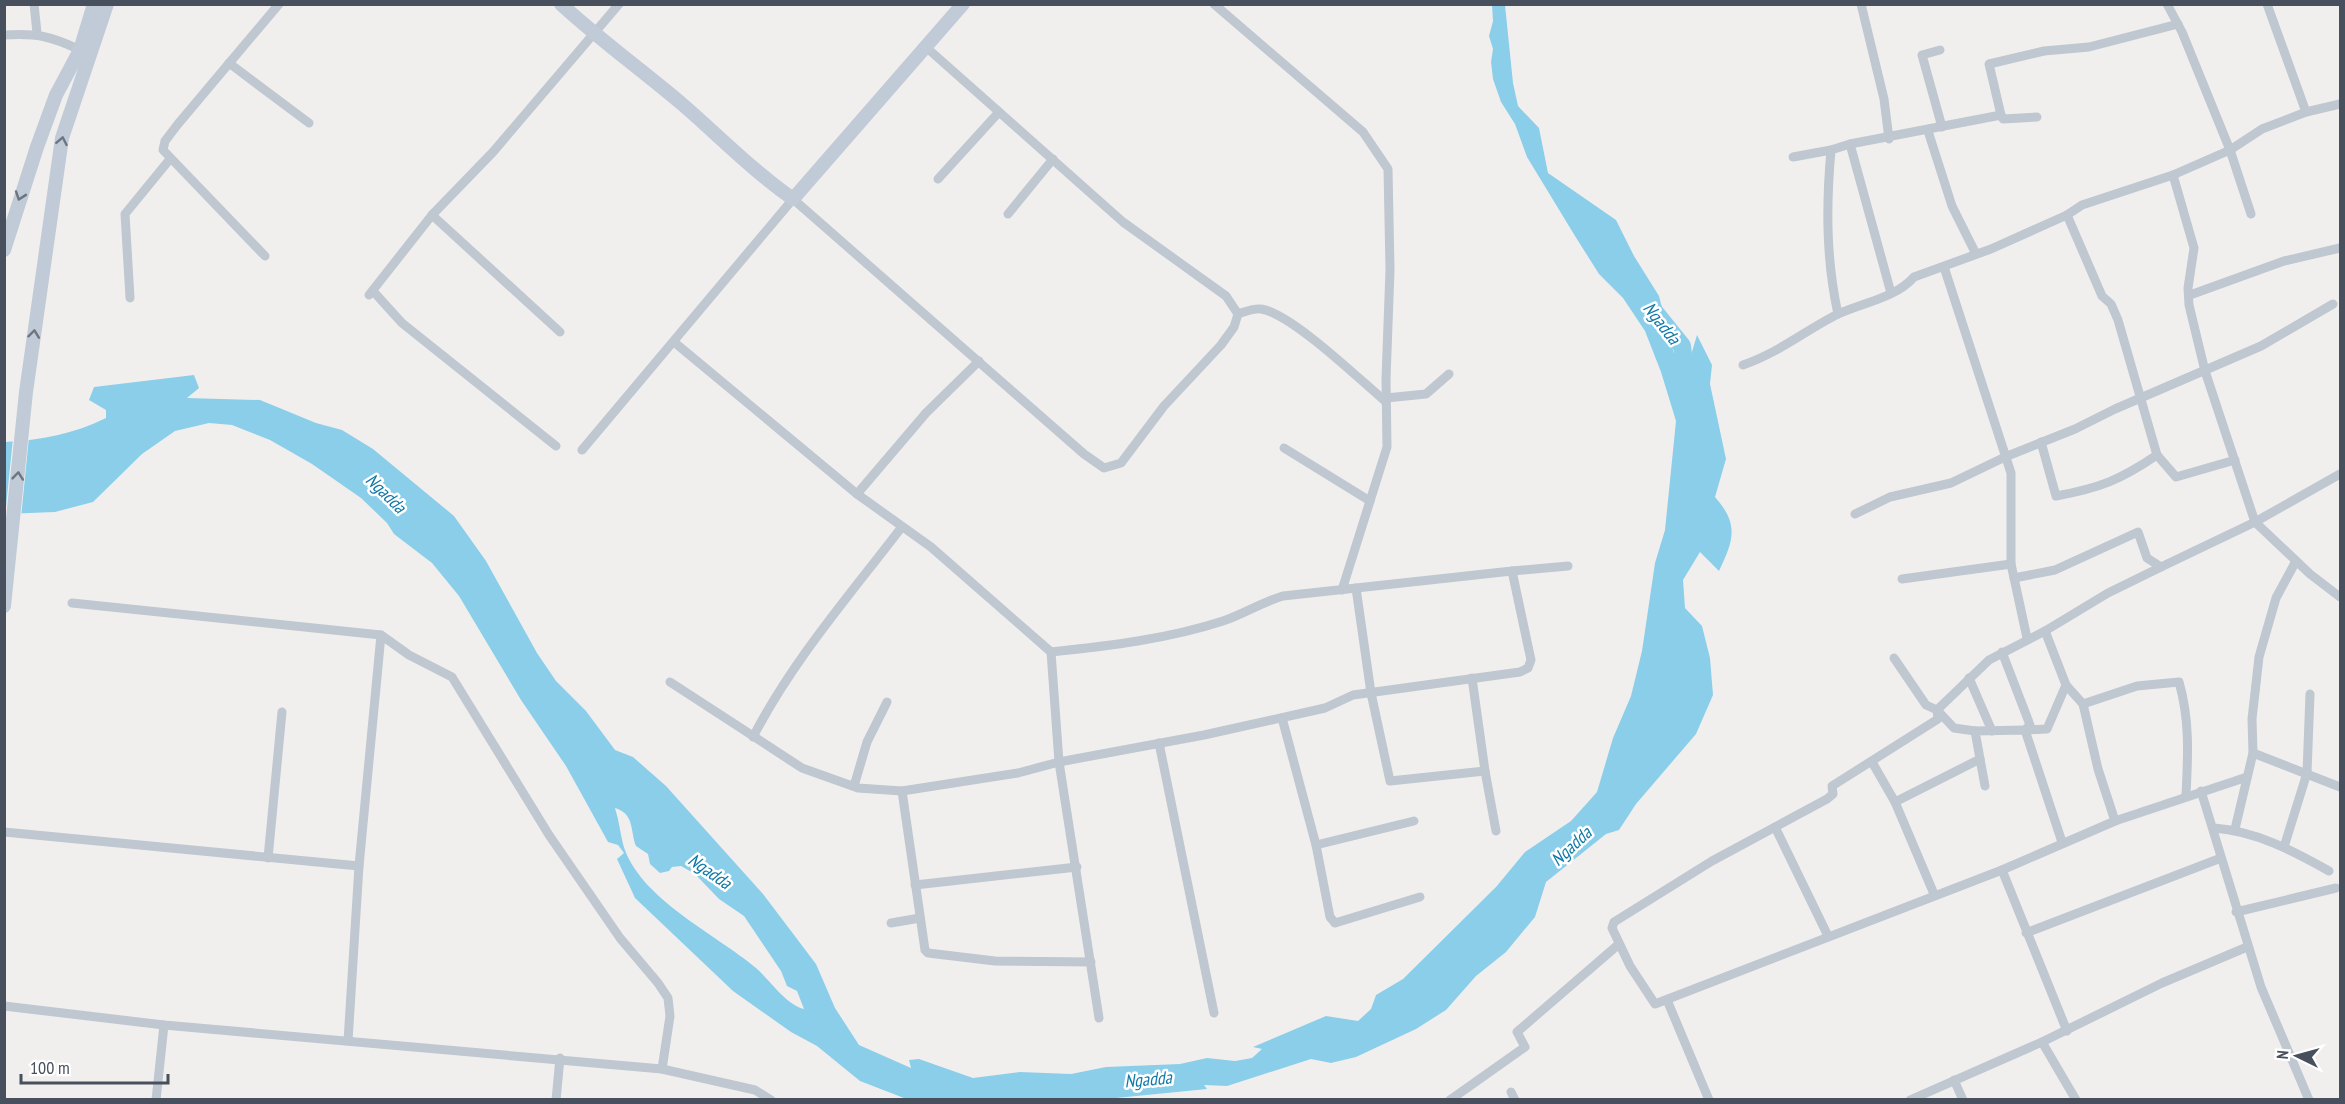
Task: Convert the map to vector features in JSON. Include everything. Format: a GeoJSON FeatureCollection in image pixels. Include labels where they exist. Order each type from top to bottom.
{"type":"FeatureCollection","features":[{"type":"Feature","properties":{"kind":"main road"},"geometry":{"type":"LineString","coordinates":[[5,249],[18,204],[57,95],[80,50],[94,4]]}},
{"type":"Feature","properties":{"kind":"main road"},"geometry":{"type":"LineString","coordinates":[[4,606],[26,392],[62,138],[107,4]]}},
{"type":"Feature","properties":{"kind":"main road"},"geometry":{"type":"LineString","coordinates":[[561,4],[594,34],[680,102],[771,183],[793,198],[927,48],[963,4]]}},
{"type":"Feature","properties":{"kind":"street"},"geometry":{"type":"LineString","coordinates":[[34,4],[37,33]]}},
{"type":"Feature","properties":{"kind":"street"},"geometry":{"type":"LineString","coordinates":[[265,256],[163,150],[165,141],[279,4]]}},
{"type":"Feature","properties":{"kind":"street"},"geometry":{"type":"LineString","coordinates":[[556,446],[402,323],[371,293],[432,215],[493,153],[619,4]]}},
{"type":"Feature","properties":{"kind":"street"},"geometry":{"type":"LineString","coordinates":[[1214,4],[1363,132],[1388,169],[1390,270],[1385,399],[1387,447],[1342,590]]}},
{"type":"Feature","properties":{"kind":"street"},"geometry":{"type":"LineString","coordinates":[[1861,4],[1884,99],[1889,139]]}},
{"type":"Feature","properties":{"kind":"street"},"geometry":{"type":"LineString","coordinates":[[2167,4],[2178,24],[2230,150],[2251,214]]}},
{"type":"Feature","properties":{"kind":"street"},"geometry":{"type":"LineString","coordinates":[[2267,4],[2306,112]]}},
{"type":"Feature","properties":{"kind":"street"},"geometry":{"type":"LineString","coordinates":[[2037,117],[2003,119],[1989,64],[2044,51],[2089,47],[2178,24]]}},
{"type":"Feature","properties":{"kind":"street"},"geometry":{"type":"LineString","coordinates":[[4,35],[37,33],[58,39],[80,50]]}},
{"type":"Feature","properties":{"kind":"street"},"geometry":{"type":"LineString","coordinates":[[927,48],[1123,222],[1226,296],[1238,314]]}},
{"type":"Feature","properties":{"kind":"street"},"geometry":{"type":"LineString","coordinates":[[1940,50],[1922,55],[1942,127]]}},
{"type":"Feature","properties":{"kind":"street"},"geometry":{"type":"LineString","coordinates":[[229,63],[295,110],[309,123]]}},
{"type":"Feature","properties":{"kind":"street"},"geometry":{"type":"LineString","coordinates":[[1743,365],[1771,355],[1802,333],[1838,314],[1906,287],[1914,277],[1976,254],[2067,214],[2082,205],[2172,174],[2230,150],[2262,129],[2306,112],[2340,104]]}},
{"type":"Feature","properties":{"kind":"street"},"geometry":{"type":"LineString","coordinates":[[938,179],[999,112]]}},
{"type":"Feature","properties":{"kind":"street"},"geometry":{"type":"LineString","coordinates":[[1793,157],[2001,115]]}},
{"type":"Feature","properties":{"kind":"street"},"geometry":{"type":"LineString","coordinates":[[1928,131],[1952,206],[1976,254]]}},
{"type":"Feature","properties":{"kind":"street"},"geometry":{"type":"LineString","coordinates":[[1850,144],[1891,293]]}},
{"type":"Feature","properties":{"kind":"street"},"geometry":{"type":"LineString","coordinates":[[1830,150],[1826,229],[1838,314]]}},
{"type":"Feature","properties":{"kind":"street"},"geometry":{"type":"LineString","coordinates":[[130,298],[125,214],[170,159]]}},
{"type":"Feature","properties":{"kind":"street"},"geometry":{"type":"LineString","coordinates":[[1008,214],[1053,159]]}},
{"type":"Feature","properties":{"kind":"street"},"geometry":{"type":"LineString","coordinates":[[2172,174],[2194,248],[2188,288],[2189,305],[2205,371],[2255,522],[2296,561],[2340,597]]}},
{"type":"Feature","properties":{"kind":"street"},"geometry":{"type":"LineString","coordinates":[[582,450],[793,198],[1084,454],[1104,468],[1121,463],[1164,406],[1221,345],[1234,327],[1238,314]]}},
{"type":"Feature","properties":{"kind":"street"},"geometry":{"type":"LineString","coordinates":[[2067,214],[2102,296],[2111,304],[2118,320],[2157,455],[2176,477],[2235,460]]}},
{"type":"Feature","properties":{"kind":"street"},"geometry":{"type":"LineString","coordinates":[[432,215],[560,332]]}},
{"type":"Feature","properties":{"kind":"street"},"geometry":{"type":"LineString","coordinates":[[2190,295],[2284,261],[2340,248]]}},
{"type":"Feature","properties":{"kind":"street"},"geometry":{"type":"LineString","coordinates":[[1944,267],[2011,472],[2013,493],[2011,564],[2027,638]]}},
{"type":"Feature","properties":{"kind":"street"},"geometry":{"type":"LineString","coordinates":[[1855,514],[1890,496],[1952,483],[2005,457],[2075,429],[2261,346],[2333,304]]}},
{"type":"Feature","properties":{"kind":"street"},"geometry":{"type":"LineString","coordinates":[[1238,314],[1259,308],[1271,312],[1298,329],[1385,399],[1426,394],[1449,374]]}},
{"type":"Feature","properties":{"kind":"street"},"geometry":{"type":"LineString","coordinates":[[674,342],[857,494],[901,528],[931,547],[1050,652],[1059,762],[1099,1018]]}},
{"type":"Feature","properties":{"kind":"street"},"geometry":{"type":"LineString","coordinates":[[857,494],[926,413],[979,361]]}},
{"type":"Feature","properties":{"kind":"street"},"geometry":{"type":"LineString","coordinates":[[2041,442],[2056,496],[2119,480],[2157,455]]}},
{"type":"Feature","properties":{"kind":"street"},"geometry":{"type":"LineString","coordinates":[[1284,448],[1370,501]]}},
{"type":"Feature","properties":{"kind":"street"},"geometry":{"type":"LineString","coordinates":[[1937,710],[1989,660],[2002,652],[2045,631],[2108,593],[2255,522],[2340,474]]}},
{"type":"Feature","properties":{"kind":"street"},"geometry":{"type":"LineString","coordinates":[[753,737],[772,701],[831,615],[901,528]]}},
{"type":"Feature","properties":{"kind":"street"},"geometry":{"type":"LineString","coordinates":[[2014,579],[2055,570],[2138,532],[2147,558],[2161,567]]}},
{"type":"Feature","properties":{"kind":"street"},"geometry":{"type":"LineString","coordinates":[[2235,829],[2253,753],[2252,719],[2259,657],[2276,598],[2296,561]]}},
{"type":"Feature","properties":{"kind":"street"},"geometry":{"type":"LineString","coordinates":[[1902,579],[2011,564]]}},
{"type":"Feature","properties":{"kind":"street"},"geometry":{"type":"LineString","coordinates":[[1050,652],[1126,644],[1224,620],[1260,603],[1283,596],[1568,566]]}},
{"type":"Feature","properties":{"kind":"street"},"geometry":{"type":"LineString","coordinates":[[670,682],[802,768],[854,786],[902,791],[1018,773],[1059,762],[1282,718],[1325,708],[1353,695],[1520,672],[1528,668],[1530,648],[1512,571]]}},
{"type":"Feature","properties":{"kind":"street"},"geometry":{"type":"LineString","coordinates":[[1356,588],[1371,693],[1390,781],[1485,771]]}},
{"type":"Feature","properties":{"kind":"street"},"geometry":{"type":"LineString","coordinates":[[72,603],[381,635],[409,655],[452,677],[549,835],[620,938],[668,998],[670,1016],[662,1069]]}},
{"type":"Feature","properties":{"kind":"street"},"geometry":{"type":"LineString","coordinates":[[2045,631],[2066,684],[2083,704],[2098,769],[2115,821]]}},
{"type":"Feature","properties":{"kind":"street"},"geometry":{"type":"LineString","coordinates":[[348,1041],[359,866],[381,635]]}},
{"type":"Feature","properties":{"kind":"street"},"geometry":{"type":"LineString","coordinates":[[2002,652],[2030,725],[2025,730]]}},
{"type":"Feature","properties":{"kind":"street"},"geometry":{"type":"LineString","coordinates":[[1894,658],[1926,705],[1937,710],[1954,728],[1975,731],[2048,729],[2066,684]]}},
{"type":"Feature","properties":{"kind":"street"},"geometry":{"type":"LineString","coordinates":[[1472,678],[1496,831]]}},
{"type":"Feature","properties":{"kind":"street"},"geometry":{"type":"LineString","coordinates":[[1969,678],[1992,731]]}},
{"type":"Feature","properties":{"kind":"street"},"geometry":{"type":"LineString","coordinates":[[2083,704],[2137,686],[2179,682],[2186,707],[2189,735],[2186,795]]}},
{"type":"Feature","properties":{"kind":"street"},"geometry":{"type":"LineString","coordinates":[[2284,848],[2307,773],[2310,694]]}},
{"type":"Feature","properties":{"kind":"street"},"geometry":{"type":"LineString","coordinates":[[854,786],[867,742],[887,702]]}},
{"type":"Feature","properties":{"kind":"street"},"geometry":{"type":"LineString","coordinates":[[1937,710],[1938,719],[1833,786],[1833,794],[1821,803],[1712,861],[1614,922],[1612,928],[1630,966],[1655,1004],[1934,894],[2002,870],[2062,842],[2115,821],[2186,795],[2247,777]]}},
{"type":"Feature","properties":{"kind":"street"},"geometry":{"type":"LineString","coordinates":[[268,858],[282,712]]}},
{"type":"Feature","properties":{"kind":"street"},"geometry":{"type":"LineString","coordinates":[[1282,718],[1316,845],[1330,917],[1335,922],[1420,897]]}},
{"type":"Feature","properties":{"kind":"street"},"geometry":{"type":"LineString","coordinates":[[2025,730],[2062,842]]}},
{"type":"Feature","properties":{"kind":"street"},"geometry":{"type":"LineString","coordinates":[[1975,731],[1985,786]]}},
{"type":"Feature","properties":{"kind":"street"},"geometry":{"type":"LineString","coordinates":[[1159,743],[1214,1013]]}},
{"type":"Feature","properties":{"kind":"street"},"geometry":{"type":"LineString","coordinates":[[2253,753],[2340,787]]}},
{"type":"Feature","properties":{"kind":"street"},"geometry":{"type":"LineString","coordinates":[[1895,802],[1980,759]]}},
{"type":"Feature","properties":{"kind":"street"},"geometry":{"type":"LineString","coordinates":[[1872,762],[1895,802],[1934,894]]}},
{"type":"Feature","properties":{"kind":"street"},"geometry":{"type":"LineString","coordinates":[[902,791],[925,950],[933,954],[995,961],[1091,962]]}},
{"type":"Feature","properties":{"kind":"street"},"geometry":{"type":"LineString","coordinates":[[2201,791],[2214,828],[2247,947],[2261,987],[2309,1100]]}},
{"type":"Feature","properties":{"kind":"street"},"geometry":{"type":"LineString","coordinates":[[1316,845],[1414,821]]}},
{"type":"Feature","properties":{"kind":"street"},"geometry":{"type":"LineString","coordinates":[[1775,827],[1828,936]]}},
{"type":"Feature","properties":{"kind":"street"},"geometry":{"type":"LineString","coordinates":[[2214,828],[2235,829],[2284,848],[2329,872]]}},
{"type":"Feature","properties":{"kind":"street"},"geometry":{"type":"LineString","coordinates":[[4,832],[359,866]]}},
{"type":"Feature","properties":{"kind":"street"},"geometry":{"type":"LineString","coordinates":[[2026,933],[2221,858]]}},
{"type":"Feature","properties":{"kind":"street"},"geometry":{"type":"LineString","coordinates":[[915,885],[1077,867]]}},
{"type":"Feature","properties":{"kind":"street"},"geometry":{"type":"LineString","coordinates":[[2002,870],[2067,1030]]}},
{"type":"Feature","properties":{"kind":"street"},"geometry":{"type":"LineString","coordinates":[[2236,912],[2336,888]]}},
{"type":"Feature","properties":{"kind":"street"},"geometry":{"type":"LineString","coordinates":[[891,923],[920,918]]}},
{"type":"Feature","properties":{"kind":"street"},"geometry":{"type":"LineString","coordinates":[[1450,1100],[1525,1047],[1516,1032],[1619,944]]}},
{"type":"Feature","properties":{"kind":"street"},"geometry":{"type":"LineString","coordinates":[[1910,1100],[2042,1042],[2162,983],[2247,947]]}},
{"type":"Feature","properties":{"kind":"street"},"geometry":{"type":"LineString","coordinates":[[1667,1000],[1709,1100]]}},
{"type":"Feature","properties":{"kind":"street"},"geometry":{"type":"LineString","coordinates":[[4,1006],[164,1025],[560,1058],[662,1069],[755,1090],[771,1100]]}},
{"type":"Feature","properties":{"kind":"street"},"geometry":{"type":"LineString","coordinates":[[156,1100],[164,1025]]}},
{"type":"Feature","properties":{"kind":"street"},"geometry":{"type":"LineString","coordinates":[[2042,1042],[2076,1100]]}},
{"type":"Feature","properties":{"kind":"street"},"geometry":{"type":"LineString","coordinates":[[556,1100],[560,1058]]}},
{"type":"Feature","properties":{"kind":"street"},"geometry":{"type":"LineString","coordinates":[[1954,1080],[1963,1100]]}},
{"type":"Feature","properties":{"kind":"water"},"geometry":{"type":"Polygon","coordinates":[[[1492,5],[1505,5],[1513,83],[1518,106],[1539,128],[1548,173],[1616,220],[1634,256],[1659,296],[1682,385],[1697,335],[1712,365],[1710,384],[1726,459],[1715,497],[1731,524],[1731,541],[1719,571],[1700,552],[1683,580],[1685,608],[1702,626],[1710,658],[1713,695],[1696,734],[1636,804],[1619,830],[1606,834],[1546,882],[1535,917],[1506,952],[1476,976],[1446,1010],[1416,1029],[1356,1057],[1331,1063],[1311,1059],[1227,1086],[1204,1085],[1207,1089],[1096,1100],[909,1100],[860,1081],[817,1046],[791,1032],[733,991],[635,898],[617,859],[624,853],[618,845],[608,842],[566,766],[521,700],[459,596],[432,563],[394,534],[387,523],[361,498],[312,464],[270,440],[232,425],[209,423],[175,431],[142,454],[93,502],[55,512],[5,514],[5,442],[57,435],[106,418],[106,410],[89,400],[94,387],[194,375],[199,388],[187,398],[260,400],[316,423],[342,430],[373,449],[454,516],[486,561],[537,653],[556,681],[586,711],[615,750],[633,757],[666,786],[763,894],[816,964],[835,1008],[859,1045],[911,1068],[909,1060],[919,1059],[973,1078],[1020,1072],[1071,1074],[1106,1067],[1180,1064],[1207,1058],[1235,1061],[1252,1058],[1262,1049],[1253,1047],[1326,1016],[1358,1021],[1371,1009],[1376,995],[1403,979],[1496,887],[1525,852],[1571,821],[1597,792],[1613,738],[1631,696],[1642,651],[1655,563],[1665,530],[1676,421],[1645,331],[1623,298],[1599,274],[1575,236],[1527,157],[1515,124],[1501,102],[1493,79],[1491,62],[1493,49],[1489,36],[1493,21],[1492,5]],[[615,808],[623,844],[631,863],[644,881],[680,914],[756,968],[778,991],[797,1007],[804,1009],[797,991],[787,986],[781,971],[744,916],[719,899],[695,874],[681,866],[672,867],[669,871],[660,873],[650,864],[648,854],[636,846],[629,819],[615,808]]]}},
{"type":"Feature","properties":{"kind":"pier"},"geometry":{"type":"Polygon","coordinates":[[[29,437],[21,518],[5,517],[13,438],[29,437]]]}},
{"type":"Feature","properties":{"kind":"waterway","name":"Ngadda"},"geometry":{"type":"LineString","coordinates":[[1653,310],[1682,346],[1688,398]]}}]}
